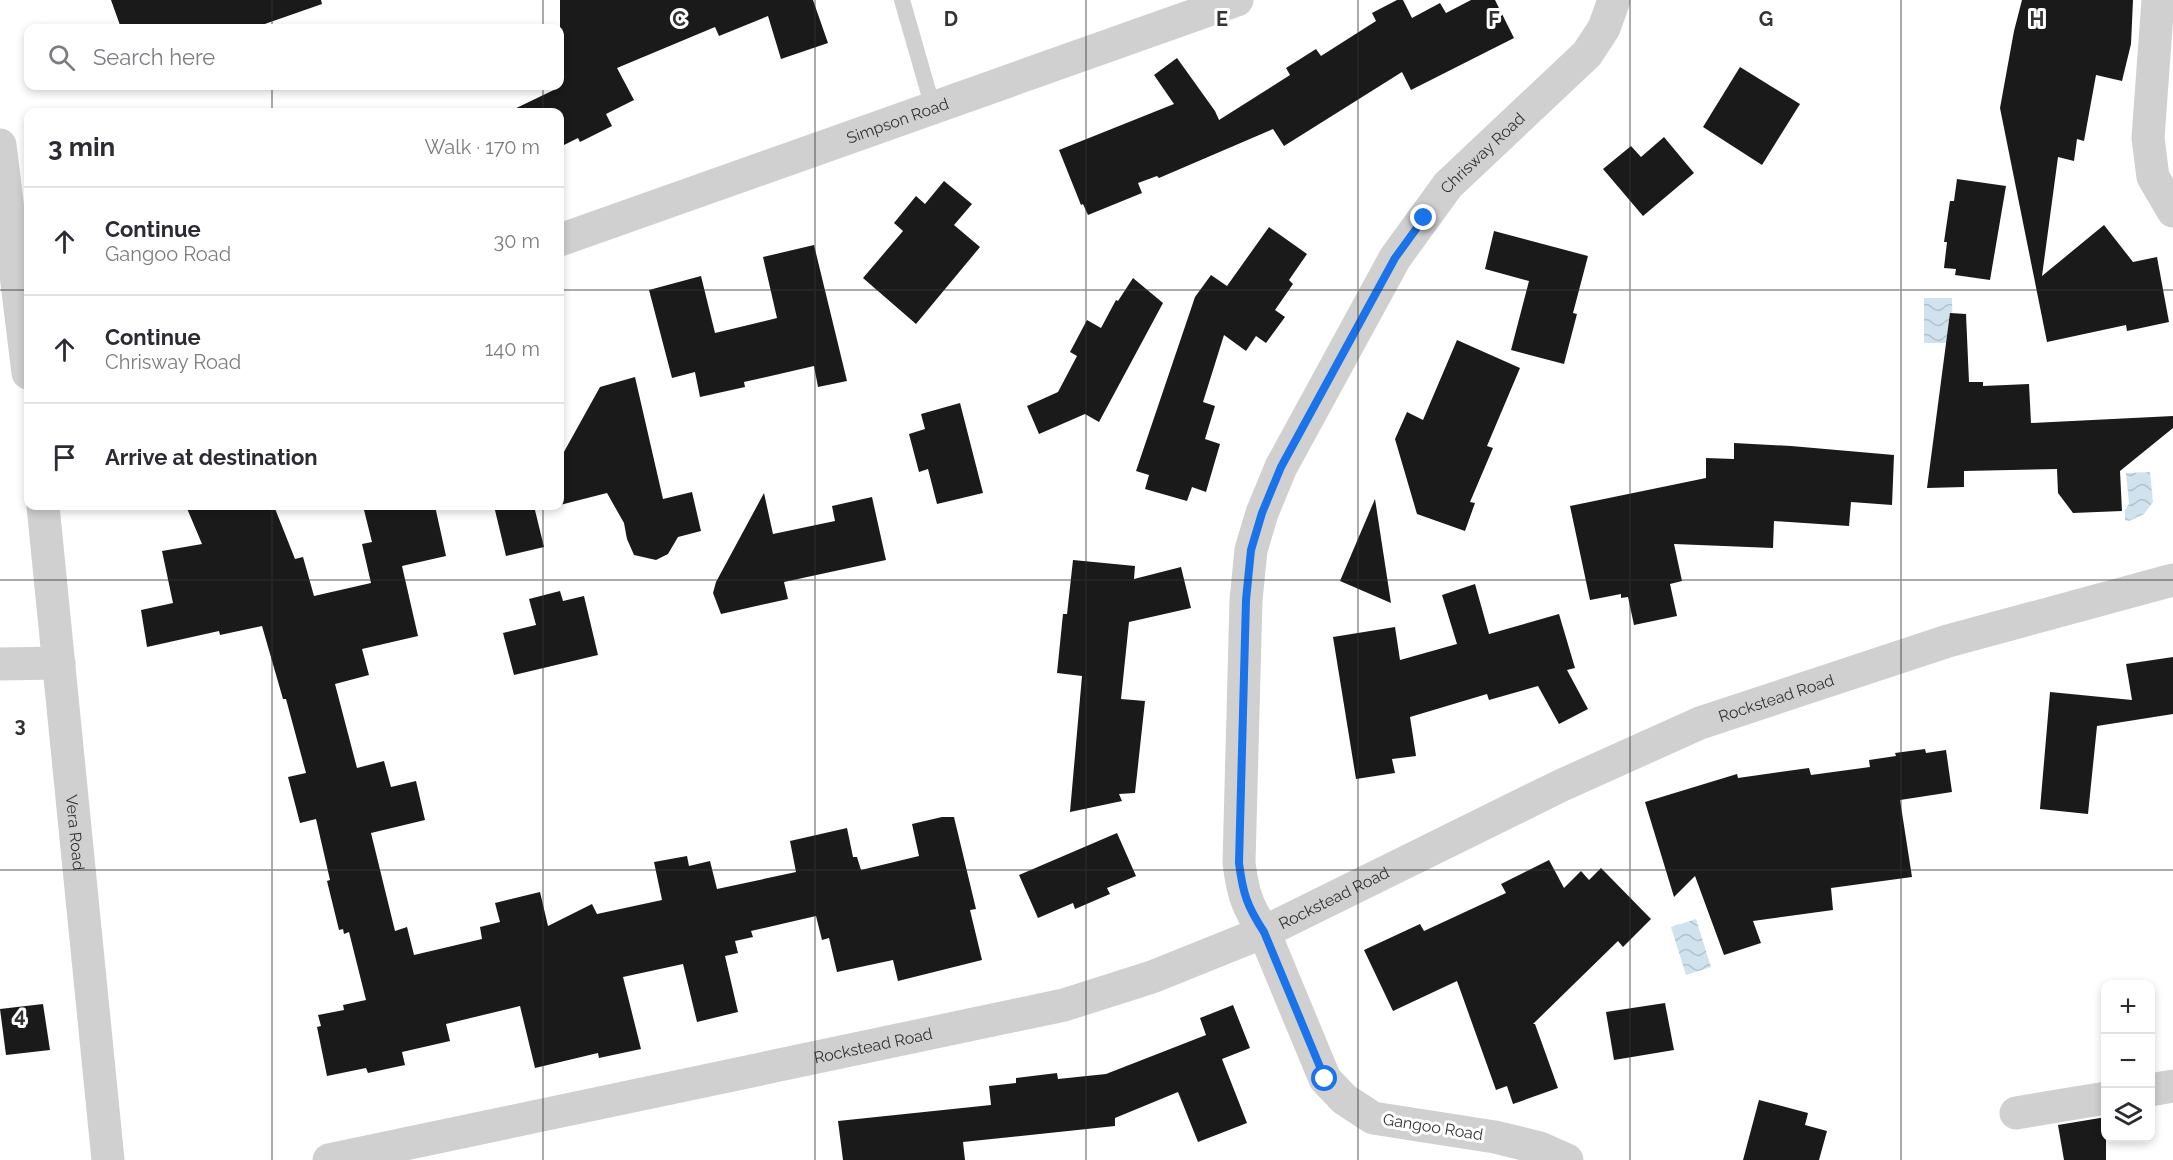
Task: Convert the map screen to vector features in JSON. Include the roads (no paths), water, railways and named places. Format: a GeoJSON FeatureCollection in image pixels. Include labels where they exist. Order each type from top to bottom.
{"type":"FeatureCollection","features":[{"type":"Feature","properties":{"kind":"street","name":"Simpson Road"},"geometry":{"type":"LineString","coordinates":[[564,239],[1237,0]]}},
{"type":"Feature","properties":{"kind":"street","name":"Chrisway Road"},"geometry":{"type":"LineString","coordinates":[[1264,932],[1250,910],[1243,892],[1239,863],[1246,600],[1251,550],[1262,513],[1281,467],[1395,258],[1448,185],[1587,54],[1604,28],[1614,0]]}},
{"type":"Feature","properties":{"kind":"street"},"geometry":{"type":"LineString","coordinates":[[2158,0],[2148,138],[2153,177],[2173,211]]}},
{"type":"Feature","properties":{"kind":"street"},"geometry":{"type":"LineString","coordinates":[[0,145],[24,340]]}},
{"type":"Feature","properties":{"kind":"street","name":"Vera Road"},"geometry":{"type":"LineString","coordinates":[[43,510],[108,1160]]}},
{"type":"Feature","properties":{"kind":"street","name":"Rockstead Road"},"geometry":{"type":"LineString","coordinates":[[329,1160],[1064,1005],[1152,977],[1264,932],[1560,786],[1700,723],[1948,641],[2173,580]]}},
{"type":"Feature","properties":{"kind":"street"},"geometry":{"type":"LineString","coordinates":[[0,664],[58,663]]}},
{"type":"Feature","properties":{"kind":"street","name":"Gangoo Road"},"geometry":{"type":"LineString","coordinates":[[1264,932],[1325,1079],[1344,1099],[1373,1118],[1495,1137],[1540,1148],[1567,1160]]}},
{"type":"Feature","properties":{"kind":"street"},"geometry":{"type":"LineString","coordinates":[[2155,1089],[2173,1086]]}},
{"type":"Feature","properties":{"kind":"street"},"geometry":{"type":"LineString","coordinates":[[2016,1113],[2101,1099]]}},
{"type":"Feature","properties":{"kind":"lane"},"geometry":{"type":"LineString","coordinates":[[902,0],[933,108]]}},
{"type":"Feature","properties":{"kind":"water"},"geometry":{"type":"Polygon","coordinates":[[[1924,298],[1952,298],[1953,343],[1924,343],[1924,298]]]}},
{"type":"Feature","properties":{"kind":"water"},"geometry":{"type":"Polygon","coordinates":[[[2150,472],[2153,502],[2144,514],[2129,521],[2125,520],[2125,510],[2129,504],[2126,473],[2150,472]]]}},
{"type":"Feature","properties":{"kind":"water"},"geometry":{"type":"Polygon","coordinates":[[[1696,919],[1711,967],[1686,975],[1671,927],[1696,919]]]}}]}
